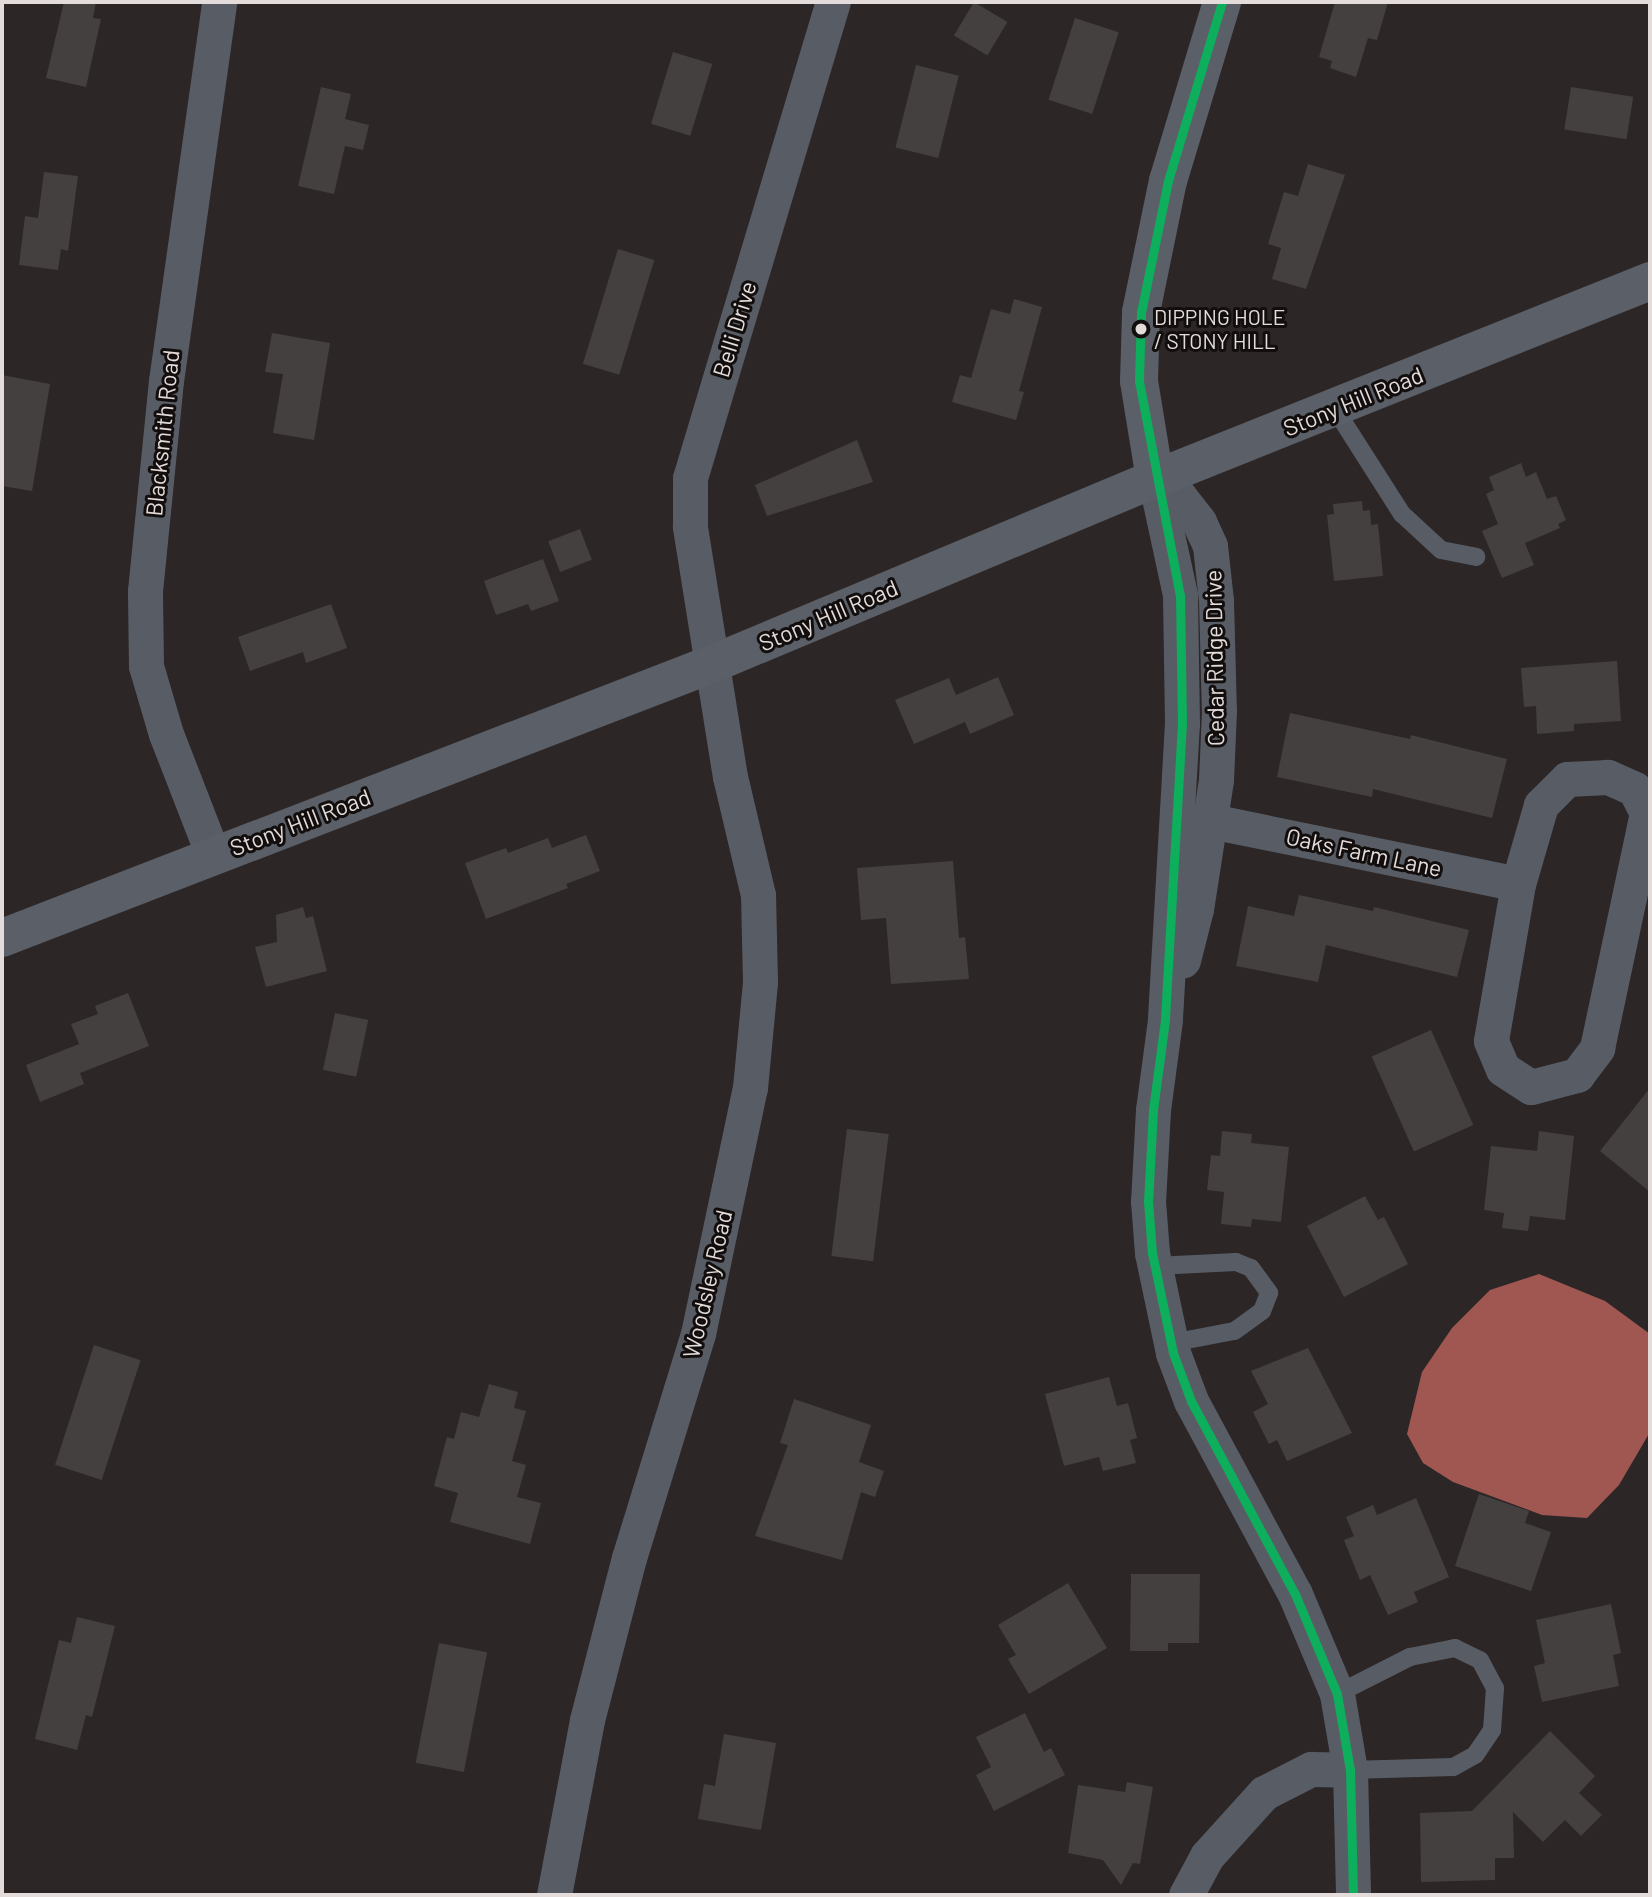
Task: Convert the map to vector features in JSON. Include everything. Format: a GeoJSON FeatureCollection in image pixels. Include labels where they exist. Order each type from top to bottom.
{"type":"FeatureCollection","features":[{"type":"Feature","properties":{"kind":"main road"},"geometry":{"type":"LineString","coordinates":[[1155,479],[1139,381],[1141,312],[1168,181],[1222,2]]}},
{"type":"Feature","properties":{"kind":"main road","name":"Stony Hill Road"},"geometry":{"type":"LineString","coordinates":[[2,938],[712,664],[1155,479],[1650,281]]}},
{"type":"Feature","properties":{"kind":"street","name":"Blacksmith Road"},"geometry":{"type":"LineString","coordinates":[[213,855],[166,734],[146,666],[145,591],[166,381],[219,2]]}},
{"type":"Feature","properties":{"kind":"street","name":"Belli Drive"},"geometry":{"type":"LineString","coordinates":[[712,664],[690,526],[690,478],[833,2]]}},
{"type":"Feature","properties":{"kind":"street","name":"Cedar Ridge Drive"},"geometry":{"type":"LineString","coordinates":[[1155,479],[1179,496],[1199,522],[1215,571],[1219,711],[1211,821],[1196,909],[1165,1020]]}},
{"type":"Feature","properties":{"kind":"street","name":"Cedar Ridge Drive"},"geometry":{"type":"LineString","coordinates":[[1155,479],[1180,595],[1182,723],[1165,1020],[1149,1201],[1155,1266],[1171,1343],[1212,1447],[1295,1594],[1337,1694]]}},
{"type":"Feature","properties":{"kind":"street","name":"Woodsley Road"},"geometry":{"type":"LineString","coordinates":[[554,1895],[587,1720],[629,1558],[698,1334],[750,1088],[761,982],[758,895],[730,777],[712,664]]}},
{"type":"Feature","properties":{"kind":"street"},"geometry":{"type":"LineString","coordinates":[[1608,777],[1635,789],[1647,813],[1597,1048],[1577,1075],[1531,1087],[1503,1069],[1491,1041],[1518,884],[1541,805],[1567,779],[1608,777]]}},
{"type":"Feature","properties":{"kind":"street","name":"Oaks Farm Lane"},"geometry":{"type":"LineString","coordinates":[[1211,821],[1518,884]]}},
{"type":"Feature","properties":{"kind":"street"},"geometry":{"type":"LineString","coordinates":[[1337,1694],[1350,1770],[1353,1895]]}},
{"type":"Feature","properties":{"kind":"street"},"geometry":{"type":"LineString","coordinates":[[1186,1895],[1207,1856],[1264,1793],[1311,1769],[1350,1770]]}},
{"type":"Feature","properties":{"kind":"lane"},"geometry":{"type":"LineString","coordinates":[[1335,409],[1402,514],[1441,550],[1476,557]]}},
{"type":"Feature","properties":{"kind":"lane"},"geometry":{"type":"LineString","coordinates":[[1155,1266],[1236,1262],[1251,1268],[1269,1293],[1262,1311],[1234,1331],[1171,1343]]}},
{"type":"Feature","properties":{"kind":"lane"},"geometry":{"type":"LineString","coordinates":[[1337,1694],[1410,1657],[1455,1648],[1480,1660],[1495,1688],[1492,1730],[1475,1755],[1453,1767],[1350,1770]]}},
{"type":"Feature","properties":{"kind":"shaded area"},"geometry":{"type":"Polygon","coordinates":[[[1539,1274],[1605,1301],[1650,1334],[1650,1432],[1619,1485],[1587,1518],[1542,1515],[1453,1482],[1423,1463],[1407,1434],[1422,1372],[1452,1328],[1490,1290],[1539,1274]]]}},
{"type":"Feature","properties":{"kind":"building"},"geometry":{"type":"Polygon","coordinates":[[[64,2],[96,2],[93,18],[101,19],[86,87],[46,78],[64,2]]]}},
{"type":"Feature","properties":{"kind":"building"},"geometry":{"type":"Polygon","coordinates":[[[974,2],[1007,22],[987,56],[954,35],[974,2]]]}},
{"type":"Feature","properties":{"kind":"building"},"geometry":{"type":"Polygon","coordinates":[[[1335,2],[1388,2],[1377,40],[1368,38],[1356,77],[1330,68],[1332,61],[1319,57],[1335,2]]]}},
{"type":"Feature","properties":{"kind":"building"},"geometry":{"type":"Polygon","coordinates":[[[1075,18],[1119,32],[1092,114],[1048,100],[1075,18]]]}},
{"type":"Feature","properties":{"kind":"building"},"geometry":{"type":"Polygon","coordinates":[[[673,52],[712,64],[690,136],[651,124],[673,52]]]}},
{"type":"Feature","properties":{"kind":"building"},"geometry":{"type":"Polygon","coordinates":[[[916,65],[959,76],[938,158],[895,147],[916,65]]]}},
{"type":"Feature","properties":{"kind":"building"},"geometry":{"type":"Polygon","coordinates":[[[321,87],[351,94],[345,119],[369,125],[363,150],[345,146],[334,194],[298,186],[321,87]]]}},
{"type":"Feature","properties":{"kind":"building"},"geometry":{"type":"Polygon","coordinates":[[[1571,87],[1633,97],[1626,139],[1564,129],[1571,87]]]}},
{"type":"Feature","properties":{"kind":"building"},"geometry":{"type":"Polygon","coordinates":[[[1308,164],[1345,175],[1306,289],[1272,279],[1281,248],[1268,244],[1284,192],[1298,196],[1308,164]]]}},
{"type":"Feature","properties":{"kind":"building"},"geometry":{"type":"Polygon","coordinates":[[[44,172],[78,176],[68,251],[61,249],[58,270],[19,265],[25,216],[38,218],[44,172]]]}},
{"type":"Feature","properties":{"kind":"building"},"geometry":{"type":"Polygon","coordinates":[[[618,249],[654,260],[619,375],[583,364],[618,249]]]}},
{"type":"Feature","properties":{"kind":"building"},"geometry":{"type":"Polygon","coordinates":[[[1014,299],[1042,307],[1019,391],[1024,392],[1016,420],[952,402],[960,375],[971,378],[991,309],[1010,314],[1014,299]]]}},
{"type":"Feature","properties":{"kind":"building"},"geometry":{"type":"Polygon","coordinates":[[[272,333],[330,343],[314,440],[273,433],[283,374],[265,372],[272,333]]]}},
{"type":"Feature","properties":{"kind":"building"},"geometry":{"type":"Polygon","coordinates":[[[2,375],[50,384],[32,491],[2,486],[2,375]]]}},
{"type":"Feature","properties":{"kind":"building"},"geometry":{"type":"Polygon","coordinates":[[[857,440],[873,482],[767,516],[755,485],[857,440]]]}},
{"type":"Feature","properties":{"kind":"building"},"geometry":{"type":"Polygon","coordinates":[[[1521,463],[1526,477],[1536,472],[1547,499],[1556,496],[1566,520],[1558,524],[1560,528],[1525,543],[1534,565],[1502,578],[1482,531],[1498,524],[1486,494],[1494,490],[1489,477],[1521,463]]]}},
{"type":"Feature","properties":{"kind":"building"},"geometry":{"type":"Polygon","coordinates":[[[1362,501],[1363,511],[1370,510],[1371,525],[1378,524],[1383,576],[1334,581],[1327,515],[1334,514],[1333,504],[1362,501]]]}},
{"type":"Feature","properties":{"kind":"building"},"geometry":{"type":"Polygon","coordinates":[[[580,529],[592,560],[560,572],[548,541],[580,529]]]}},
{"type":"Feature","properties":{"kind":"building"},"geometry":{"type":"Polygon","coordinates":[[[543,559],[559,601],[531,611],[528,604],[496,615],[484,581],[543,559]]]}},
{"type":"Feature","properties":{"kind":"building"},"geometry":{"type":"Polygon","coordinates":[[[331,604],[347,648],[306,663],[303,652],[250,671],[238,637],[331,604]]]}},
{"type":"Feature","properties":{"kind":"building"},"geometry":{"type":"Polygon","coordinates":[[[1617,661],[1621,721],[1574,724],[1574,731],[1537,734],[1536,706],[1524,707],[1521,668],[1617,661]]]}},
{"type":"Feature","properties":{"kind":"building"},"geometry":{"type":"Polygon","coordinates":[[[998,677],[1014,715],[970,734],[965,722],[914,744],[895,700],[949,678],[956,695],[998,677]]]}},
{"type":"Feature","properties":{"kind":"building"},"geometry":{"type":"Polygon","coordinates":[[[1290,713],[1410,739],[1411,735],[1507,759],[1492,818],[1373,789],[1372,797],[1277,777],[1290,713]]]}},
{"type":"Feature","properties":{"kind":"building"},"geometry":{"type":"Polygon","coordinates":[[[586,835],[600,871],[566,884],[568,888],[486,919],[465,863],[506,848],[508,853],[548,838],[552,848],[586,835]]]}},
{"type":"Feature","properties":{"kind":"building"},"geometry":{"type":"Polygon","coordinates":[[[953,861],[959,938],[965,937],[969,979],[891,984],[886,918],[861,920],[857,868],[953,861]]]}},
{"type":"Feature","properties":{"kind":"building"},"geometry":{"type":"Polygon","coordinates":[[[1299,895],[1373,911],[1374,907],[1469,930],[1457,977],[1326,945],[1318,982],[1236,966],[1248,906],[1294,916],[1299,895]]]}},
{"type":"Feature","properties":{"kind":"building"},"geometry":{"type":"Polygon","coordinates":[[[303,907],[306,918],[313,916],[327,971],[266,987],[255,947],[277,942],[276,915],[303,907]]]}},
{"type":"Feature","properties":{"kind":"building"},"geometry":{"type":"Polygon","coordinates":[[[128,993],[149,1046],[80,1073],[84,1084],[40,1102],[26,1065],[79,1044],[71,1024],[98,1014],[95,1006],[128,993]]]}},
{"type":"Feature","properties":{"kind":"building"},"geometry":{"type":"Polygon","coordinates":[[[335,1013],[368,1020],[356,1077],[323,1070],[335,1013]]]}},
{"type":"Feature","properties":{"kind":"building"},"geometry":{"type":"Polygon","coordinates":[[[1431,1030],[1473,1125],[1414,1151],[1372,1056],[1431,1030]]]}},
{"type":"Feature","properties":{"kind":"building"},"geometry":{"type":"Polygon","coordinates":[[[1650,1088],[1650,1192],[1600,1151],[1650,1088]]]}},
{"type":"Feature","properties":{"kind":"building"},"geometry":{"type":"Polygon","coordinates":[[[847,1129],[889,1134],[873,1261],[831,1256],[847,1129]]]}},
{"type":"Feature","properties":{"kind":"building"},"geometry":{"type":"Polygon","coordinates":[[[1222,1131],[1252,1134],[1251,1143],[1289,1147],[1281,1222],[1252,1219],[1251,1227],[1221,1224],[1224,1192],[1207,1190],[1211,1155],[1220,1156],[1222,1131]]]}},
{"type":"Feature","properties":{"kind":"building"},"geometry":{"type":"Polygon","coordinates":[[[1539,1131],[1574,1136],[1565,1220],[1530,1216],[1528,1231],[1502,1228],[1504,1213],[1484,1210],[1491,1146],[1537,1151],[1539,1131]]]}},
{"type":"Feature","properties":{"kind":"building"},"geometry":{"type":"Polygon","coordinates":[[[1365,1196],[1378,1220],[1384,1217],[1408,1264],[1344,1297],[1307,1226],[1365,1196]]]}},
{"type":"Feature","properties":{"kind":"building"},"geometry":{"type":"Polygon","coordinates":[[[94,1345],[141,1360],[102,1480],[55,1465],[94,1345]]]}},
{"type":"Feature","properties":{"kind":"building"},"geometry":{"type":"Polygon","coordinates":[[[1308,1348],[1352,1433],[1287,1461],[1277,1440],[1269,1444],[1253,1412],[1268,1404],[1251,1371],[1308,1348]]]}},
{"type":"Feature","properties":{"kind":"building"},"geometry":{"type":"Polygon","coordinates":[[[1109,1377],[1117,1406],[1128,1403],[1137,1438],[1130,1440],[1136,1463],[1103,1471],[1099,1457],[1064,1466],[1045,1394],[1109,1377]]]}},
{"type":"Feature","properties":{"kind":"building"},"geometry":{"type":"Polygon","coordinates":[[[489,1384],[518,1392],[514,1408],[526,1411],[512,1461],[526,1465],[517,1497],[541,1503],[530,1544],[450,1522],[458,1493],[434,1486],[447,1437],[454,1439],[461,1412],[479,1417],[489,1384]]]}},
{"type":"Feature","properties":{"kind":"building"},"geometry":{"type":"Polygon","coordinates":[[[794,1399],[871,1425],[859,1462],[884,1471],[875,1497],[861,1492],[842,1560],[755,1536],[788,1445],[780,1443],[794,1399]]]}},
{"type":"Feature","properties":{"kind":"building"},"geometry":{"type":"Polygon","coordinates":[[[1479,1494],[1529,1511],[1525,1523],[1551,1532],[1531,1591],[1455,1566],[1479,1494]]]}},
{"type":"Feature","properties":{"kind":"building"},"geometry":{"type":"Polygon","coordinates":[[[1416,1498],[1449,1577],[1414,1592],[1418,1602],[1388,1615],[1370,1575],[1360,1580],[1344,1540],[1354,1536],[1346,1517],[1373,1505],[1377,1515],[1416,1498]]]}},
{"type":"Feature","properties":{"kind":"building"},"geometry":{"type":"Polygon","coordinates":[[[1131,1574],[1200,1574],[1199,1643],[1168,1643],[1168,1651],[1130,1651],[1131,1574]]]}},
{"type":"Feature","properties":{"kind":"building"},"geometry":{"type":"Polygon","coordinates":[[[1068,1583],[1107,1648],[1029,1694],[1008,1659],[1016,1655],[998,1625],[1068,1583]]]}},
{"type":"Feature","properties":{"kind":"building"},"geometry":{"type":"Polygon","coordinates":[[[1611,1604],[1621,1653],[1613,1655],[1619,1686],[1542,1702],[1534,1666],[1545,1663],[1536,1620],[1611,1604]]]}},
{"type":"Feature","properties":{"kind":"building"},"geometry":{"type":"Polygon","coordinates":[[[77,1617],[115,1626],[92,1717],[86,1715],[77,1750],[35,1739],[59,1640],[71,1643],[77,1617]]]}},
{"type":"Feature","properties":{"kind":"building"},"geometry":{"type":"Polygon","coordinates":[[[439,1643],[487,1652],[464,1772],[416,1763],[439,1643]]]}},
{"type":"Feature","properties":{"kind":"building"},"geometry":{"type":"Polygon","coordinates":[[[1025,1713],[1044,1752],[1051,1748],[1065,1775],[994,1811],[976,1775],[991,1767],[976,1737],[1025,1713]]]}},
{"type":"Feature","properties":{"kind":"building"},"geometry":{"type":"Polygon","coordinates":[[[1550,1731],[1595,1776],[1579,1793],[1602,1815],[1581,1836],[1565,1820],[1543,1842],[1513,1812],[1514,1858],[1495,1858],[1495,1880],[1421,1882],[1420,1813],[1472,1811],[1550,1731]]]}},
{"type":"Feature","properties":{"kind":"building"},"geometry":{"type":"Polygon","coordinates":[[[724,1734],[776,1743],[761,1830],[698,1819],[704,1784],[715,1786],[724,1734]]]}},
{"type":"Feature","properties":{"kind":"building"},"geometry":{"type":"Polygon","coordinates":[[[1127,1782],[1153,1787],[1140,1864],[1133,1863],[1121,1885],[1103,1860],[1068,1853],[1078,1785],[1125,1792],[1127,1782]]]}},
{"type":"Feature","properties":{"kind":"transit line"},"geometry":{"type":"LineString","coordinates":[[1222,2],[1168,181],[1141,312],[1139,381],[1180,595],[1182,723],[1165,1020],[1153,1110],[1148,1201],[1152,1253],[1173,1353],[1191,1401],[1295,1594],[1337,1694],[1350,1770],[1353,1895]]}},
{"type":"Feature","properties":{"kind":"place","name":"DIPPING HOLE / STONY HILL"},"geometry":{"type":"Point","coordinates":[1141,329]}}]}
